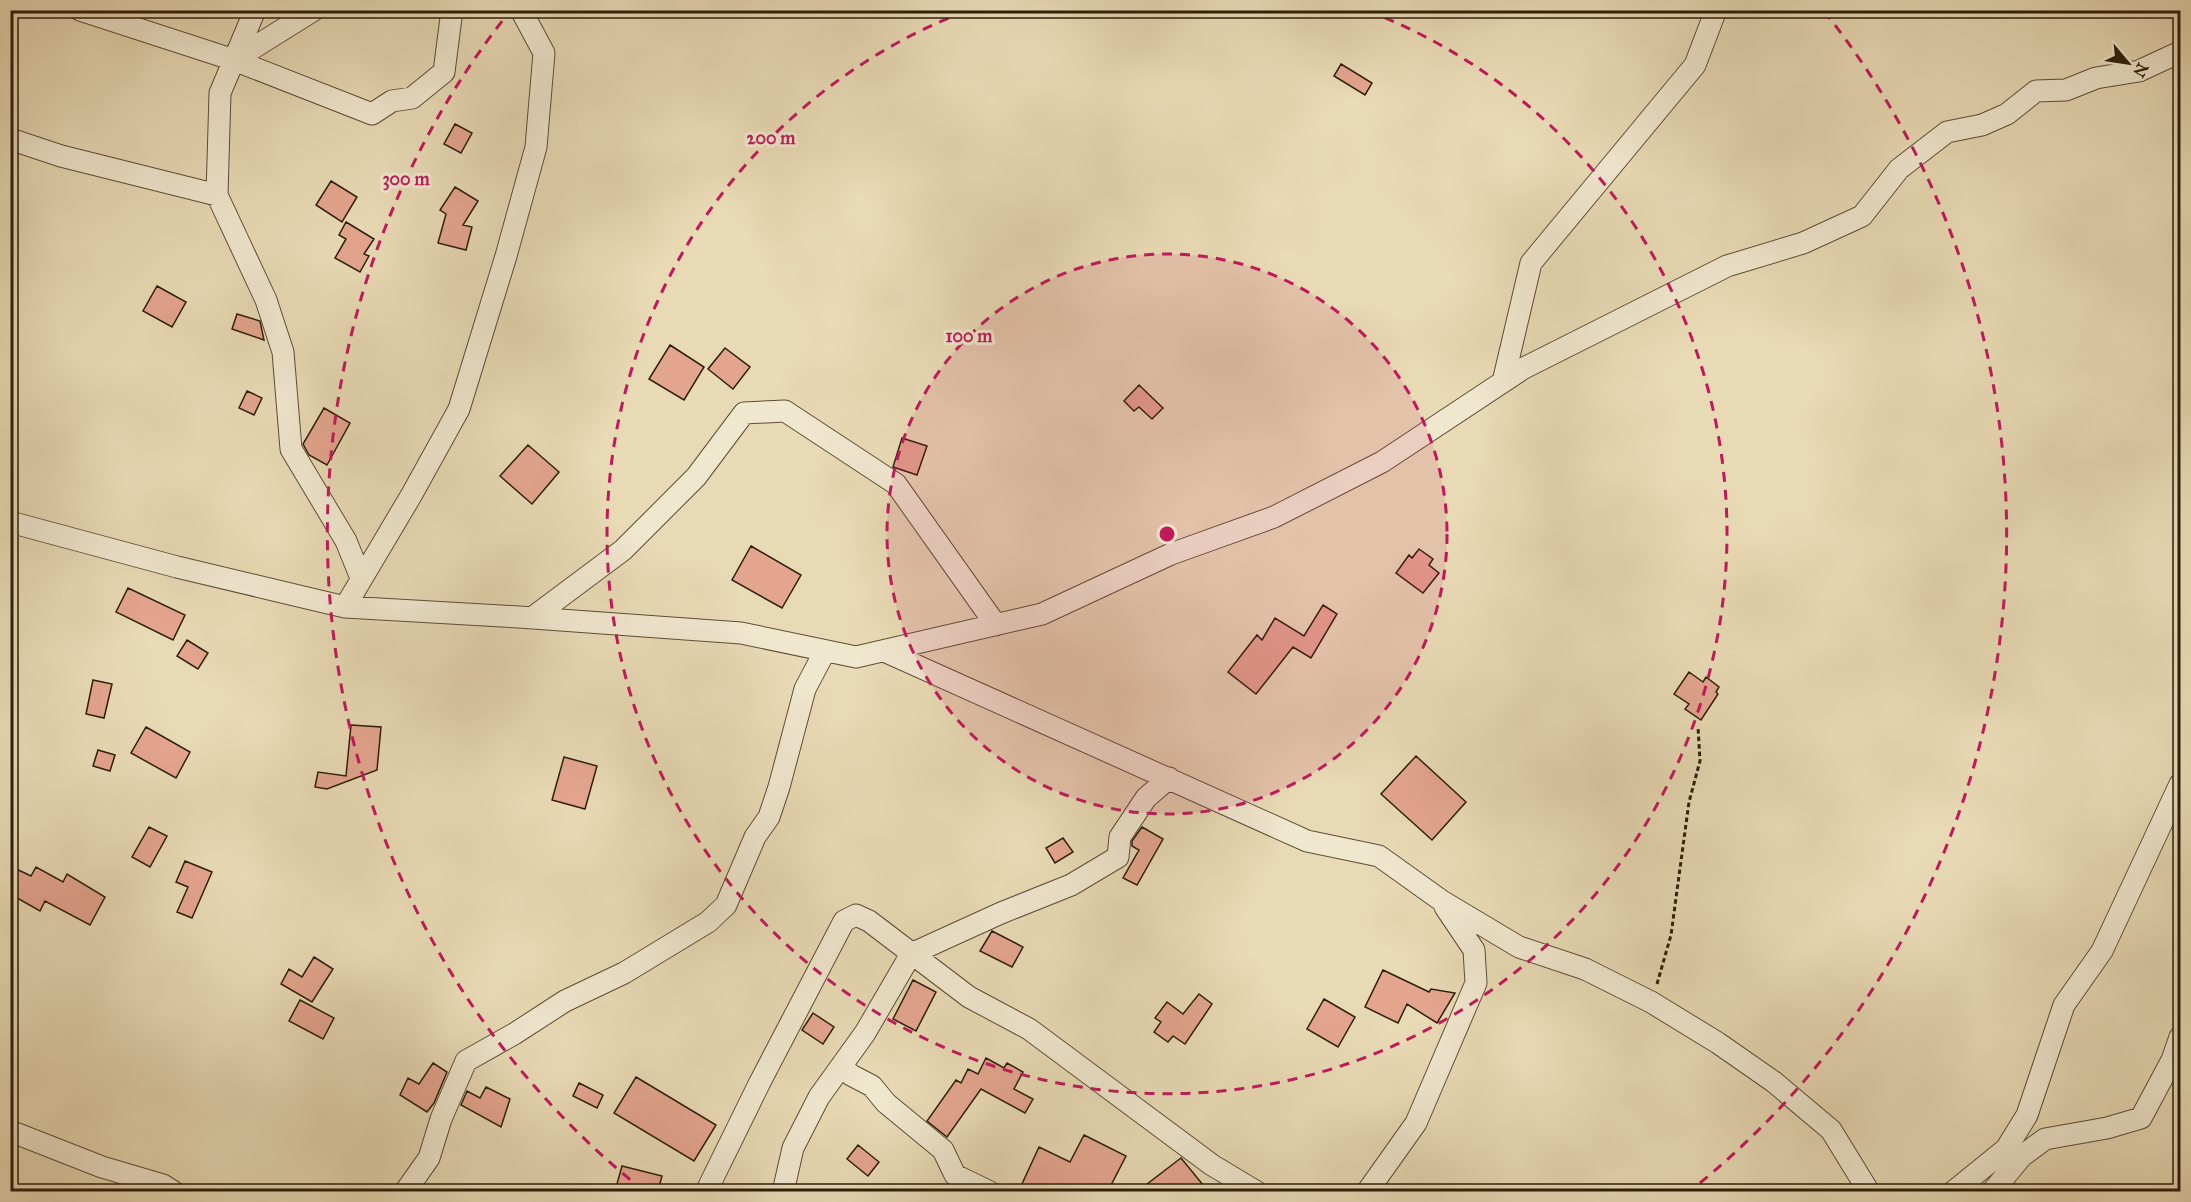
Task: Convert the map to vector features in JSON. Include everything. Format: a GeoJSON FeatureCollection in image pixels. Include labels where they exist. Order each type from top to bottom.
{"type":"FeatureCollection","features":[{"type":"Feature","properties":{"kind":"street"},"geometry":{"type":"LineString","coordinates":[[80,10],[234,60],[372,114],[392,101],[412,98],[444,72],[452,10]]}},
{"type":"Feature","properties":{"kind":"street"},"geometry":{"type":"LineString","coordinates":[[255,10],[220,93],[217,195],[266,300],[283,352],[291,449],[346,541],[362,578]]}},
{"type":"Feature","properties":{"kind":"street"},"geometry":{"type":"LineString","coordinates":[[234,60],[314,10]]}},
{"type":"Feature","properties":{"kind":"street"},"geometry":{"type":"LineString","coordinates":[[345,607],[459,409],[506,256],[536,147],[544,53],[521,10]]}},
{"type":"Feature","properties":{"kind":"street"},"geometry":{"type":"LineString","coordinates":[[1503,382],[1531,263],[1695,65],[1716,10]]}},
{"type":"Feature","properties":{"kind":"street"},"geometry":{"type":"LineString","coordinates":[[10,522],[166,564],[345,607],[741,633],[856,657],[884,651],[1042,614],[1171,554],[1274,517],[1382,462],[1524,368],[1727,266],[1803,243],[1862,216],[1899,169],[1947,132],[1982,125],[2007,114],[2036,91],[2066,90],[2096,78],[2139,71],[2181,52]]}},
{"type":"Feature","properties":{"kind":"street"},"geometry":{"type":"LineString","coordinates":[[10,139],[61,156],[217,195]]}},
{"type":"Feature","properties":{"kind":"street"},"geometry":{"type":"LineString","coordinates":[[532,618],[623,550],[696,477],[744,413],[785,411],[896,484],[996,625]]}},
{"type":"Feature","properties":{"kind":"street"},"geometry":{"type":"LineString","coordinates":[[405,1191],[429,1158],[441,1119],[466,1061],[565,1001],[624,973],[708,922],[726,905],[755,837],[769,817],[804,689],[825,651]]}},
{"type":"Feature","properties":{"kind":"street"},"geometry":{"type":"LineString","coordinates":[[884,651],[1307,841],[1379,856],[1442,901],[1519,947],[1585,969],[1651,1002],[1718,1043],[1764,1076],[1831,1130],[1869,1191]]}},
{"type":"Feature","properties":{"kind":"street"},"geometry":{"type":"LineString","coordinates":[[783,1191],[793,1148],[819,1096],[865,1033],[911,954],[1071,885],[1118,857],[1120,837],[1146,798],[1169,778]]}},
{"type":"Feature","properties":{"kind":"street"},"geometry":{"type":"LineString","coordinates":[[1953,1191],[2006,1149],[2027,1115],[2064,1005],[2102,951],[2181,784]]}},
{"type":"Feature","properties":{"kind":"street"},"geometry":{"type":"LineString","coordinates":[[1367,1191],[1416,1123],[1476,983],[1474,950],[1442,901]]}},
{"type":"Feature","properties":{"kind":"street"},"geometry":{"type":"LineString","coordinates":[[706,1191],[844,921],[856,915],[969,997],[1029,1029],[1212,1166],[1257,1191]]}},
{"type":"Feature","properties":{"kind":"street"},"geometry":{"type":"LineString","coordinates":[[1992,1191],[2022,1156],[2045,1139],[2107,1128],[2141,1118],[2172,1060],[2181,1037]]}},
{"type":"Feature","properties":{"kind":"street"},"geometry":{"type":"LineString","coordinates":[[841,1066],[851,1075],[872,1086],[894,1110],[943,1150],[952,1183],[990,1191]]}},
{"type":"Feature","properties":{"kind":"street"},"geometry":{"type":"LineString","coordinates":[[10,1131],[102,1167],[163,1185],[174,1191]]}},
{"type":"Feature","properties":{"kind":"path"},"geometry":{"type":"LineString","coordinates":[[1651,1002],[1671,935],[1689,802],[1700,761],[1698,727]]}},
{"type":"Feature","properties":{"kind":"building"},"geometry":{"type":"Polygon","coordinates":[[[1341,64],[1372,83],[1365,95],[1334,76],[1341,64]]]}},
{"type":"Feature","properties":{"kind":"building"},"geometry":{"type":"Polygon","coordinates":[[[455,124],[472,133],[461,153],[444,144],[455,124]]]}},
{"type":"Feature","properties":{"kind":"building"},"geometry":{"type":"Polygon","coordinates":[[[331,181],[357,197],[342,222],[316,205],[331,181]]]}},
{"type":"Feature","properties":{"kind":"building"},"geometry":{"type":"Polygon","coordinates":[[[455,187],[478,201],[463,225],[472,227],[466,250],[438,243],[446,214],[440,210],[455,187]]]}},
{"type":"Feature","properties":{"kind":"building"},"geometry":{"type":"Polygon","coordinates":[[[346,222],[374,239],[364,254],[369,256],[360,272],[335,258],[346,239],[339,235],[346,222]]]}},
{"type":"Feature","properties":{"kind":"building"},"geometry":{"type":"Polygon","coordinates":[[[157,286],[186,302],[172,327],[143,311],[157,286]]]}},
{"type":"Feature","properties":{"kind":"building"},"geometry":{"type":"Polygon","coordinates":[[[237,314],[260,321],[264,340],[232,329],[237,314]]]}},
{"type":"Feature","properties":{"kind":"building"},"geometry":{"type":"Polygon","coordinates":[[[670,345],[704,367],[684,400],[649,379],[670,345]]]}},
{"type":"Feature","properties":{"kind":"building"},"geometry":{"type":"Polygon","coordinates":[[[725,348],[750,367],[733,389],[708,369],[725,348]]]}},
{"type":"Feature","properties":{"kind":"building"},"geometry":{"type":"Polygon","coordinates":[[[1139,385],[1163,408],[1152,419],[1139,407],[1134,411],[1124,401],[1139,385]]]}},
{"type":"Feature","properties":{"kind":"building"},"geometry":{"type":"Polygon","coordinates":[[[247,391],[262,398],[254,415],[239,408],[247,391]]]}},
{"type":"Feature","properties":{"kind":"building"},"geometry":{"type":"Polygon","coordinates":[[[324,408],[350,423],[327,465],[309,455],[303,444],[324,408]]]}},
{"type":"Feature","properties":{"kind":"building"},"geometry":{"type":"Polygon","coordinates":[[[902,438],[927,446],[917,475],[893,467],[902,438]]]}},
{"type":"Feature","properties":{"kind":"building"},"geometry":{"type":"Polygon","coordinates":[[[528,445],[559,472],[532,504],[500,476],[528,445]]]}},
{"type":"Feature","properties":{"kind":"building"},"geometry":{"type":"Polygon","coordinates":[[[751,546],[801,575],[782,608],[732,580],[751,546]]]}},
{"type":"Feature","properties":{"kind":"building"},"geometry":{"type":"Polygon","coordinates":[[[1419,549],[1433,559],[1429,565],[1439,573],[1423,593],[1396,573],[1409,555],[1412,558],[1419,549]]]}},
{"type":"Feature","properties":{"kind":"building"},"geometry":{"type":"Polygon","coordinates":[[[128,588],[185,615],[173,640],[116,612],[128,588]]]}},
{"type":"Feature","properties":{"kind":"building"},"geometry":{"type":"Polygon","coordinates":[[[1323,605],[1337,614],[1311,658],[1293,647],[1256,694],[1228,672],[1257,635],[1262,640],[1275,618],[1304,636],[1323,605]]]}},
{"type":"Feature","properties":{"kind":"building"},"geometry":{"type":"Polygon","coordinates":[[[187,640],[208,653],[198,669],[177,656],[187,640]]]}},
{"type":"Feature","properties":{"kind":"building"},"geometry":{"type":"Polygon","coordinates":[[[1689,672],[1703,682],[1706,677],[1719,687],[1716,692],[1718,694],[1701,720],[1685,709],[1689,704],[1674,694],[1689,672]]]}},
{"type":"Feature","properties":{"kind":"building"},"geometry":{"type":"Polygon","coordinates":[[[93,680],[112,684],[104,718],[86,714],[93,680]]]}},
{"type":"Feature","properties":{"kind":"building"},"geometry":{"type":"Polygon","coordinates":[[[351,725],[381,727],[377,770],[327,789],[315,787],[318,772],[346,776],[351,725]]]}},
{"type":"Feature","properties":{"kind":"building"},"geometry":{"type":"Polygon","coordinates":[[[146,727],[190,752],[176,778],[131,753],[146,727]]]}},
{"type":"Feature","properties":{"kind":"building"},"geometry":{"type":"Polygon","coordinates":[[[98,750],[115,755],[110,771],[93,766],[98,750]]]}},
{"type":"Feature","properties":{"kind":"building"},"geometry":{"type":"Polygon","coordinates":[[[1416,756],[1466,802],[1432,840],[1381,794],[1416,756]]]}},
{"type":"Feature","properties":{"kind":"building"},"geometry":{"type":"Polygon","coordinates":[[[564,757],[597,766],[585,809],[552,800],[564,757]]]}},
{"type":"Feature","properties":{"kind":"building"},"geometry":{"type":"Polygon","coordinates":[[[149,827],[167,836],[150,867],[132,857],[149,827]]]}},
{"type":"Feature","properties":{"kind":"building"},"geometry":{"type":"Polygon","coordinates":[[[1142,827],[1163,839],[1137,885],[1123,878],[1139,850],[1132,846],[1132,841],[1142,827]]]}},
{"type":"Feature","properties":{"kind":"building"},"geometry":{"type":"Polygon","coordinates":[[[1063,838],[1073,852],[1055,863],[1046,848],[1063,838]]]}},
{"type":"Feature","properties":{"kind":"building"},"geometry":{"type":"Polygon","coordinates":[[[185,861],[212,872],[192,918],[177,912],[188,887],[176,882],[185,861]]]}},
{"type":"Feature","properties":{"kind":"building"},"geometry":{"type":"Polygon","coordinates":[[[10,866],[31,876],[36,867],[63,882],[67,874],[105,897],[90,925],[45,901],[40,911],[10,894],[10,866]]]}},
{"type":"Feature","properties":{"kind":"building"},"geometry":{"type":"Polygon","coordinates":[[[992,931],[1023,947],[1012,967],[980,951],[992,931]]]}},
{"type":"Feature","properties":{"kind":"building"},"geometry":{"type":"Polygon","coordinates":[[[314,957],[333,969],[312,1002],[281,984],[289,969],[302,977],[314,957]]]}},
{"type":"Feature","properties":{"kind":"building"},"geometry":{"type":"Polygon","coordinates":[[[1383,970],[1429,992],[1431,989],[1455,993],[1437,1023],[1407,1004],[1398,1023],[1365,1007],[1383,970]]]}},
{"type":"Feature","properties":{"kind":"building"},"geometry":{"type":"Polygon","coordinates":[[[913,980],[936,992],[916,1031],[893,1019],[913,980]]]}},
{"type":"Feature","properties":{"kind":"building"},"geometry":{"type":"Polygon","coordinates":[[[1199,994],[1212,1004],[1185,1044],[1173,1036],[1168,1042],[1154,1032],[1161,1022],[1155,1018],[1167,1002],[1183,1014],[1199,994]]]}},
{"type":"Feature","properties":{"kind":"building"},"geometry":{"type":"Polygon","coordinates":[[[1324,999],[1355,1017],[1338,1047],[1307,1029],[1324,999]]]}},
{"type":"Feature","properties":{"kind":"building"},"geometry":{"type":"Polygon","coordinates":[[[300,1000],[334,1018],[323,1039],[289,1021],[300,1000]]]}},
{"type":"Feature","properties":{"kind":"building"},"geometry":{"type":"Polygon","coordinates":[[[813,1013],[834,1027],[823,1044],[802,1030],[813,1013]]]}},
{"type":"Feature","properties":{"kind":"building"},"geometry":{"type":"Polygon","coordinates":[[[986,1058],[1004,1068],[1007,1063],[1023,1072],[1014,1089],[1033,1099],[1025,1113],[981,1089],[947,1137],[927,1121],[956,1080],[961,1083],[968,1069],[978,1074],[986,1058]]]}},
{"type":"Feature","properties":{"kind":"building"},"geometry":{"type":"Polygon","coordinates":[[[433,1063],[447,1072],[434,1103],[427,1112],[400,1095],[408,1078],[419,1084],[433,1063]]]}},
{"type":"Feature","properties":{"kind":"building"},"geometry":{"type":"Polygon","coordinates":[[[636,1077],[716,1125],[694,1161],[614,1113],[636,1077]]]}},
{"type":"Feature","properties":{"kind":"building"},"geometry":{"type":"Polygon","coordinates":[[[579,1083],[603,1095],[597,1108],[573,1096],[579,1083]]]}},
{"type":"Feature","properties":{"kind":"building"},"geometry":{"type":"Polygon","coordinates":[[[486,1087],[510,1099],[501,1127],[461,1105],[467,1091],[480,1098],[486,1087]]]}},
{"type":"Feature","properties":{"kind":"building"},"geometry":{"type":"Polygon","coordinates":[[[1084,1135],[1126,1156],[1108,1191],[1037,1191],[1022,1184],[1039,1147],[1070,1162],[1084,1135]]]}},
{"type":"Feature","properties":{"kind":"building"},"geometry":{"type":"Polygon","coordinates":[[[858,1145],[879,1162],[868,1176],[847,1159],[858,1145]]]}},
{"type":"Feature","properties":{"kind":"building"},"geometry":{"type":"Polygon","coordinates":[[[1181,1158],[1208,1191],[1138,1191],[1181,1158]]]}},
{"type":"Feature","properties":{"kind":"building"},"geometry":{"type":"Polygon","coordinates":[[[622,1166],[662,1176],[658,1191],[615,1191],[622,1166]]]}}]}
